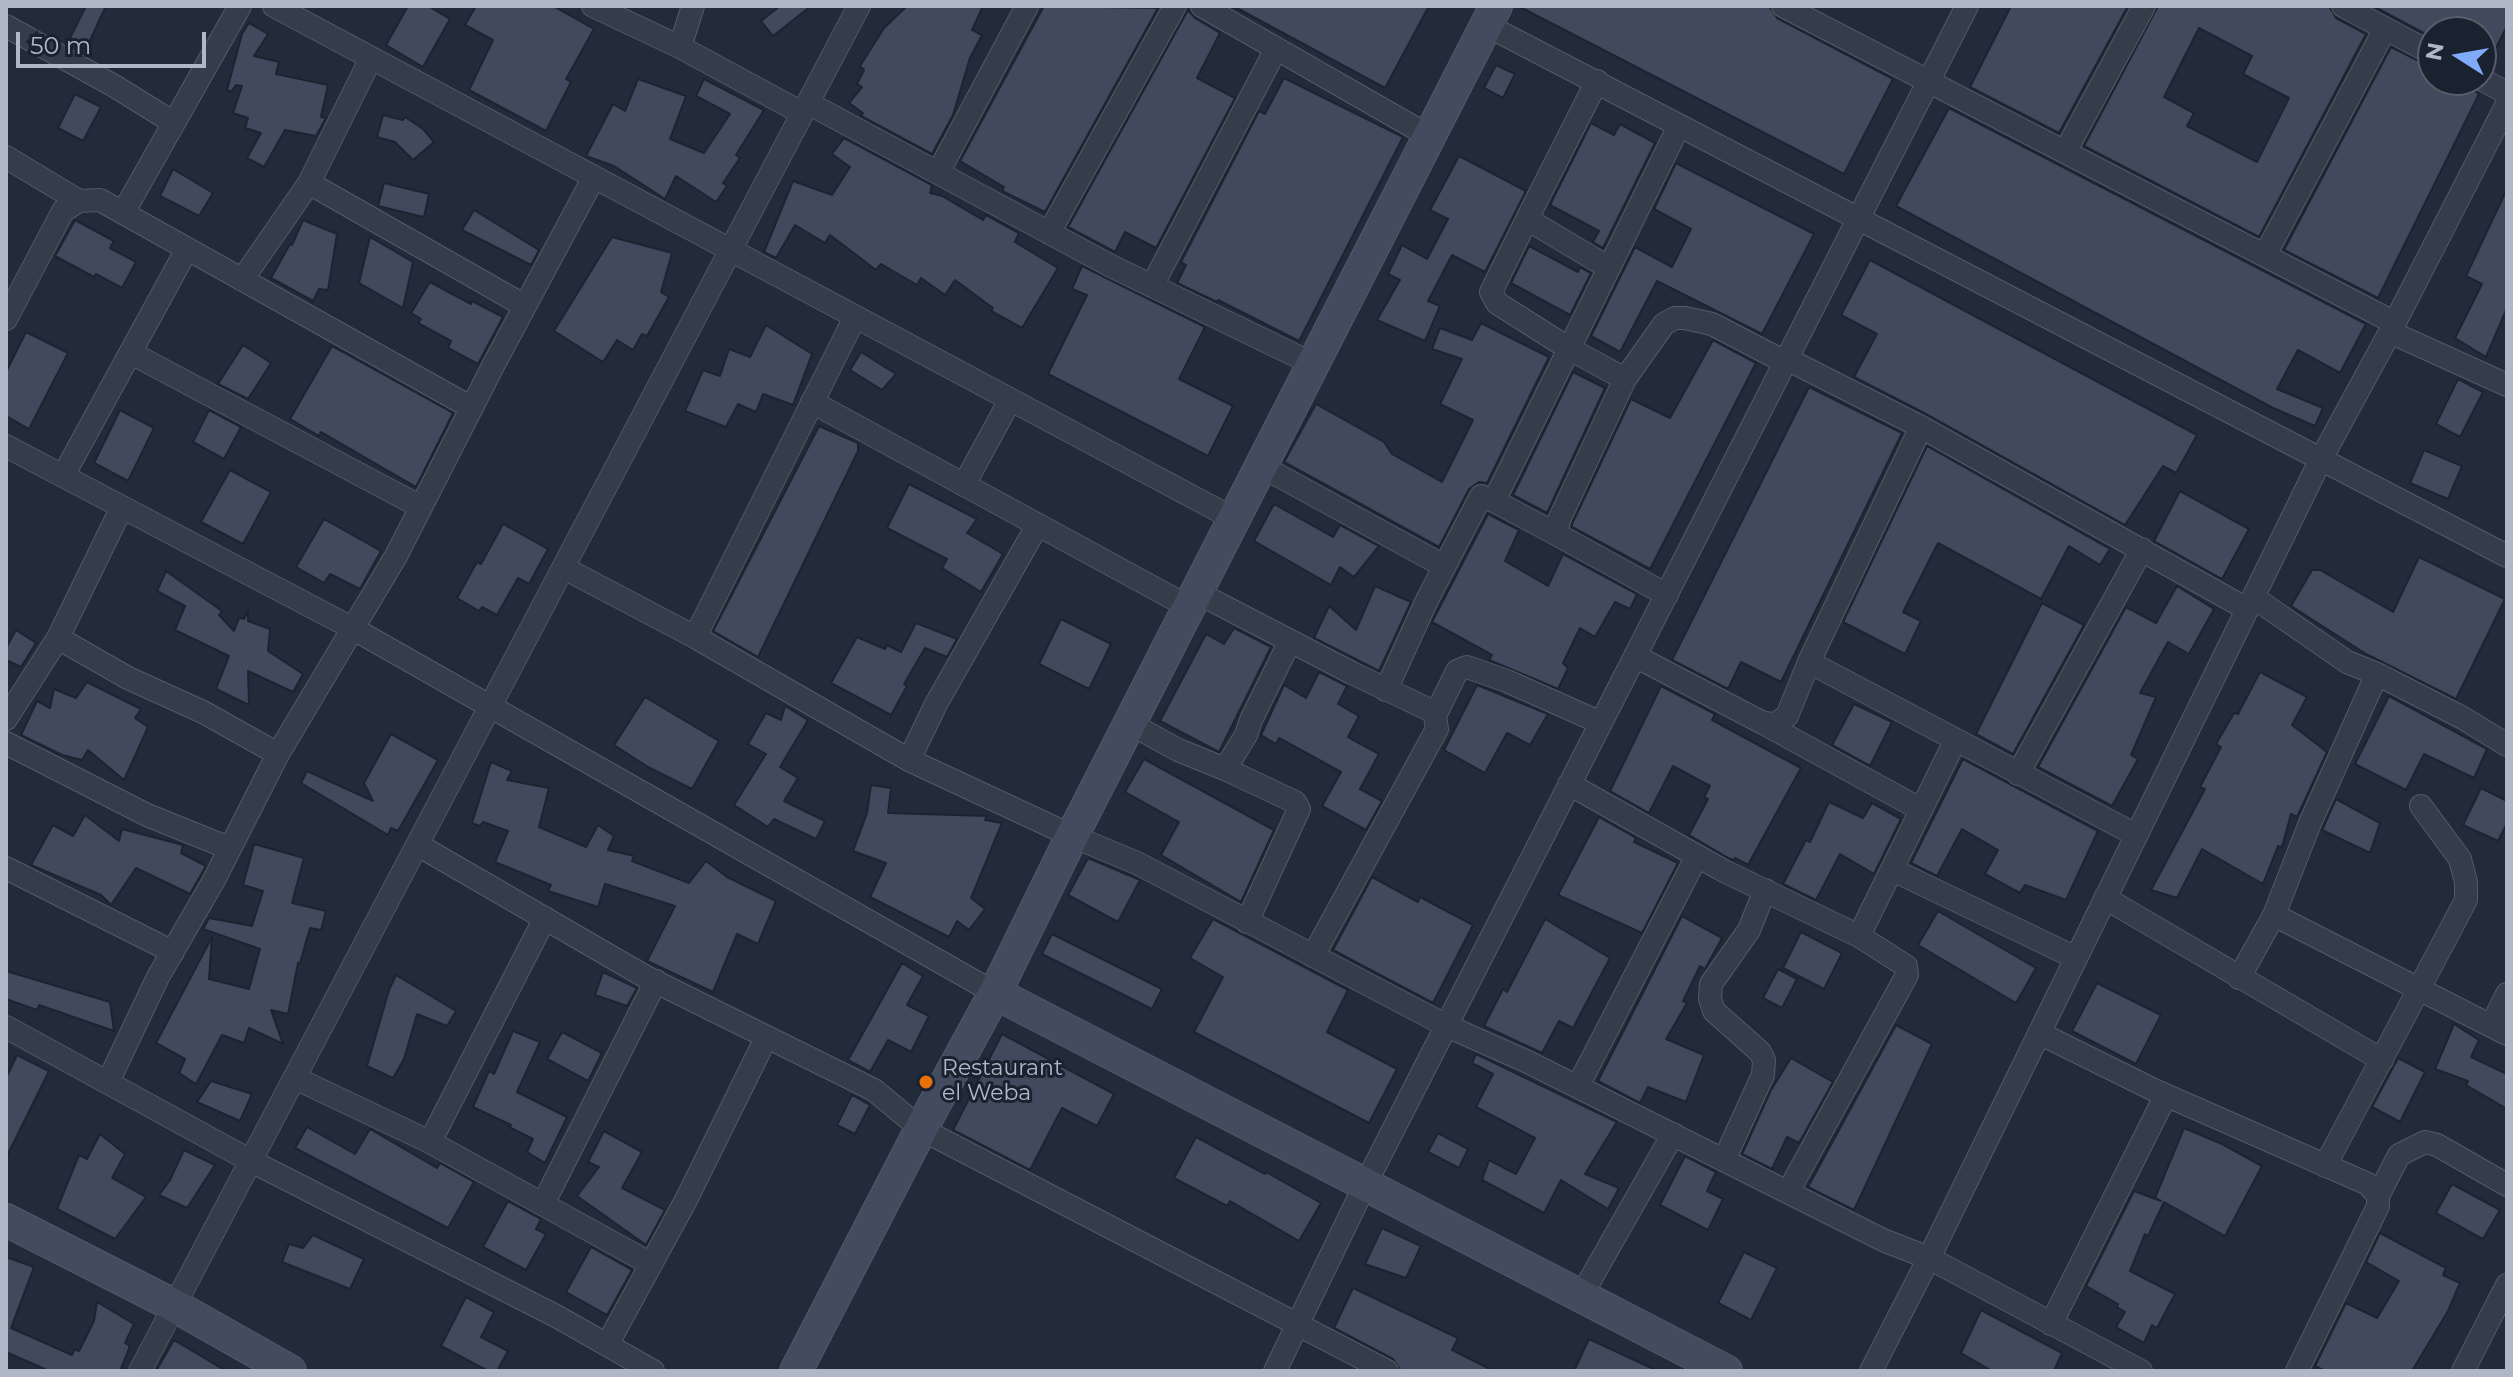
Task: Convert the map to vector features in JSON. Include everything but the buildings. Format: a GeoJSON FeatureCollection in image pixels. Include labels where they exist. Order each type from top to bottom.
{"type":"FeatureCollection","features":[{"type":"Feature","properties":{"kind":"main road"},"geometry":{"type":"LineString","coordinates":[[796,1371],[995,993],[1491,12]]}},
{"type":"Feature","properties":{"kind":"main road"},"geometry":{"type":"LineString","coordinates":[[995,993],[1726,1371]]}},
{"type":"Feature","properties":{"kind":"main road"},"geometry":{"type":"LineString","coordinates":[[6,1220],[175,1306],[290,1371]]}},
{"type":"Feature","properties":{"kind":"street"},"geometry":{"type":"LineString","coordinates":[[123,213],[240,6]]}},
{"type":"Feature","properties":{"kind":"street"},"geometry":{"type":"LineString","coordinates":[[274,6],[1234,519]]}},
{"type":"Feature","properties":{"kind":"street"},"geometry":{"type":"LineString","coordinates":[[593,6],[938,173],[1152,286],[1313,364]]}},
{"type":"Feature","properties":{"kind":"street"},"geometry":{"type":"LineString","coordinates":[[680,47],[693,6]]}},
{"type":"Feature","properties":{"kind":"street"},"geometry":{"type":"LineString","coordinates":[[140,1371],[859,6]]}},
{"type":"Feature","properties":{"kind":"street"},"geometry":{"type":"LineString","coordinates":[[938,173],[1027,6]]}},
{"type":"Feature","properties":{"kind":"street"},"geometry":{"type":"LineString","coordinates":[[1049,233],[1175,6]]}},
{"type":"Feature","properties":{"kind":"street"},"geometry":{"type":"LineString","coordinates":[[1202,6],[1429,136]]}},
{"type":"Feature","properties":{"kind":"street"},"geometry":{"type":"LineString","coordinates":[[1275,1371],[1365,1185],[1967,6]]}},
{"type":"Feature","properties":{"kind":"street"},"geometry":{"type":"LineString","coordinates":[[2065,152],[2144,6]]}},
{"type":"Feature","properties":{"kind":"street"},"geometry":{"type":"LineString","coordinates":[[2343,6],[2417,46]]}},
{"type":"Feature","properties":{"kind":"street"},"geometry":{"type":"LineString","coordinates":[[1796,9],[1928,82],[2265,255],[2393,327],[2507,385]]}},
{"type":"Feature","properties":{"kind":"street"},"geometry":{"type":"LineString","coordinates":[[1491,12],[1597,81],[1679,126],[2507,556]]}},
{"type":"Feature","properties":{"kind":"street"},"geometry":{"type":"LineString","coordinates":[[6,26],[174,123]]}},
{"type":"Feature","properties":{"kind":"street"},"geometry":{"type":"LineString","coordinates":[[2265,255],[2385,29]]}},
{"type":"Feature","properties":{"kind":"street"},"geometry":{"type":"LineString","coordinates":[[1152,286],[1276,49]]}},
{"type":"Feature","properties":{"kind":"street"},"geometry":{"type":"LineString","coordinates":[[242,280],[309,183],[371,58]]}},
{"type":"Feature","properties":{"kind":"street"},"geometry":{"type":"LineString","coordinates":[[1597,81],[1491,292],[1497,303],[1568,348],[1625,379]]}},
{"type":"Feature","properties":{"kind":"street"},"geometry":{"type":"LineString","coordinates":[[1871,1371],[2321,459],[2393,327],[2507,104]]}},
{"type":"Feature","properties":{"kind":"street"},"geometry":{"type":"LineString","coordinates":[[1494,501],[1679,126]]}},
{"type":"Feature","properties":{"kind":"street"},"geometry":{"type":"LineString","coordinates":[[6,157],[79,201]]}},
{"type":"Feature","properties":{"kind":"street"},"geometry":{"type":"LineString","coordinates":[[108,1082],[278,754],[396,556],[594,177]]}},
{"type":"Feature","properties":{"kind":"street"},"geometry":{"type":"LineString","coordinates":[[309,183],[525,306]]}},
{"type":"Feature","properties":{"kind":"street"},"geometry":{"type":"LineString","coordinates":[[6,319],[14,290],[63,211],[79,201],[100,200],[472,408]]}},
{"type":"Feature","properties":{"kind":"street"},"geometry":{"type":"LineString","coordinates":[[1527,219],[1609,268]]}},
{"type":"Feature","properties":{"kind":"street"},"geometry":{"type":"LineString","coordinates":[[63,476],[187,249]]}},
{"type":"Feature","properties":{"kind":"street"},"geometry":{"type":"LineString","coordinates":[[695,637],[855,317]]}},
{"type":"Feature","properties":{"kind":"street"},"geometry":{"type":"LineString","coordinates":[[1556,534],[1559,520],[1625,379],[1664,324],[1675,318],[1699,320],[1921,427],[2142,549],[2250,603],[2347,662],[2463,718],[2507,745]]}},
{"type":"Feature","properties":{"kind":"street"},"geometry":{"type":"LineString","coordinates":[[131,353],[421,507]]}},
{"type":"Feature","properties":{"kind":"street"},"geometry":{"type":"LineString","coordinates":[[964,485],[1010,400]]}},
{"type":"Feature","properties":{"kind":"street"},"geometry":{"type":"LineString","coordinates":[[812,402],[1037,526],[1290,641],[1432,711],[1437,729],[1313,956]]}},
{"type":"Feature","properties":{"kind":"street"},"geometry":{"type":"LineString","coordinates":[[1763,723],[1776,724],[1787,716],[1809,662],[1921,427]]}},
{"type":"Feature","properties":{"kind":"street"},"geometry":{"type":"LineString","coordinates":[[6,446],[352,628],[995,993]]}},
{"type":"Feature","properties":{"kind":"street"},"geometry":{"type":"LineString","coordinates":[[1261,466],[1444,566]]}},
{"type":"Feature","properties":{"kind":"street"},"geometry":{"type":"LineString","coordinates":[[1386,690],[1444,566],[1481,496],[1667,595]]}},
{"type":"Feature","properties":{"kind":"street"},"geometry":{"type":"LineString","coordinates":[[6,719],[58,638],[122,507]]}},
{"type":"Feature","properties":{"kind":"street"},"geometry":{"type":"LineString","coordinates":[[909,760],[936,704],[1037,526]]}},
{"type":"Feature","properties":{"kind":"street"},"geometry":{"type":"LineString","coordinates":[[2018,774],[2142,549]]}},
{"type":"Feature","properties":{"kind":"street"},"geometry":{"type":"LineString","coordinates":[[564,568],[695,637],[909,760],[1137,863],[1447,1026],[1578,1086],[1883,1240],[1929,1258],[2141,1371]]}},
{"type":"Feature","properties":{"kind":"street"},"geometry":{"type":"LineString","coordinates":[[58,638],[128,678],[203,712],[278,754]]}},
{"type":"Feature","properties":{"kind":"street"},"geometry":{"type":"LineString","coordinates":[[1225,769],[1246,735],[1290,641]]}},
{"type":"Feature","properties":{"kind":"street"},"geometry":{"type":"LineString","coordinates":[[1635,656],[1920,809]]}},
{"type":"Feature","properties":{"kind":"street"},"geometry":{"type":"LineString","coordinates":[[1809,662],[2136,835]]}},
{"type":"Feature","properties":{"kind":"street"},"geometry":{"type":"LineString","coordinates":[[1435,716],[1457,671],[1467,667],[1507,681],[1601,723]]}},
{"type":"Feature","properties":{"kind":"street"},"geometry":{"type":"LineString","coordinates":[[2239,978],[2274,915],[2310,823],[2377,674]]}},
{"type":"Feature","properties":{"kind":"street"},"geometry":{"type":"LineString","coordinates":[[1129,723],[1178,750],[1295,802],[1299,809],[1247,922]]}},
{"type":"Feature","properties":{"kind":"street"},"geometry":{"type":"LineString","coordinates":[[1859,936],[1955,741]]}},
{"type":"Feature","properties":{"kind":"street"},"geometry":{"type":"LineString","coordinates":[[6,743],[147,815],[229,848]]}},
{"type":"Feature","properties":{"kind":"street"},"geometry":{"type":"LineString","coordinates":[[1569,784],[1697,856],[1859,936],[1906,966],[1908,972],[1788,1192]]}},
{"type":"Feature","properties":{"kind":"street"},"geometry":{"type":"LineString","coordinates":[[2325,1166],[2466,900],[2466,882],[2460,859],[2421,806]]}},
{"type":"Feature","properties":{"kind":"street"},"geometry":{"type":"LineString","coordinates":[[418,845],[656,981],[874,1090],[921,1129],[1387,1371]]}},
{"type":"Feature","properties":{"kind":"street"},"geometry":{"type":"LineString","coordinates":[[1578,1086],[1697,856]]}},
{"type":"Feature","properties":{"kind":"street"},"geometry":{"type":"LineString","coordinates":[[6,868],[173,952]]}},
{"type":"Feature","properties":{"kind":"street"},"geometry":{"type":"LineString","coordinates":[[1893,870],[2076,958]]}},
{"type":"Feature","properties":{"kind":"street"},"geometry":{"type":"LineString","coordinates":[[1724,1160],[1763,1075],[1764,1060],[1760,1052],[1714,1011],[1710,999],[1711,984],[1749,930],[1765,890]]}},
{"type":"Feature","properties":{"kind":"street"},"geometry":{"type":"LineString","coordinates":[[2105,898],[2382,1060]]}},
{"type":"Feature","properties":{"kind":"street"},"geometry":{"type":"LineString","coordinates":[[2274,915],[2499,1030],[2507,994]]}},
{"type":"Feature","properties":{"kind":"street"},"geometry":{"type":"LineString","coordinates":[[430,1142],[545,918]]}},
{"type":"Feature","properties":{"kind":"street"},"geometry":{"type":"LineString","coordinates":[[543,1204],[656,981]]}},
{"type":"Feature","properties":{"kind":"street"},"geometry":{"type":"LineString","coordinates":[[6,1027],[251,1161],[556,1316],[653,1371]]}},
{"type":"Feature","properties":{"kind":"street"},"geometry":{"type":"LineString","coordinates":[[2039,1033],[2166,1095],[2368,1184],[2378,1196]]}},
{"type":"Feature","properties":{"kind":"street"},"geometry":{"type":"LineString","coordinates":[[607,1345],[686,1200],[766,1038]]}},
{"type":"Feature","properties":{"kind":"street"},"geometry":{"type":"LineString","coordinates":[[295,1078],[430,1142],[651,1264]]}},
{"type":"Feature","properties":{"kind":"street"},"geometry":{"type":"LineString","coordinates":[[2051,1324],[2166,1095]]}},
{"type":"Feature","properties":{"kind":"street"},"geometry":{"type":"LineString","coordinates":[[1581,1296],[1673,1134]]}},
{"type":"Feature","properties":{"kind":"street"},"geometry":{"type":"LineString","coordinates":[[2297,1371],[2378,1206],[2378,1196],[2399,1155],[2425,1142],[2437,1145],[2507,1185]]}},
{"type":"Feature","properties":{"kind":"street"},"geometry":{"type":"LineString","coordinates":[[2463,1371],[2507,1285]]}},
{"type":"Feature","properties":{"kind":"place","name":"Restaurant el Weba"},"geometry":{"type":"Point","coordinates":[926,1082]}}]}
